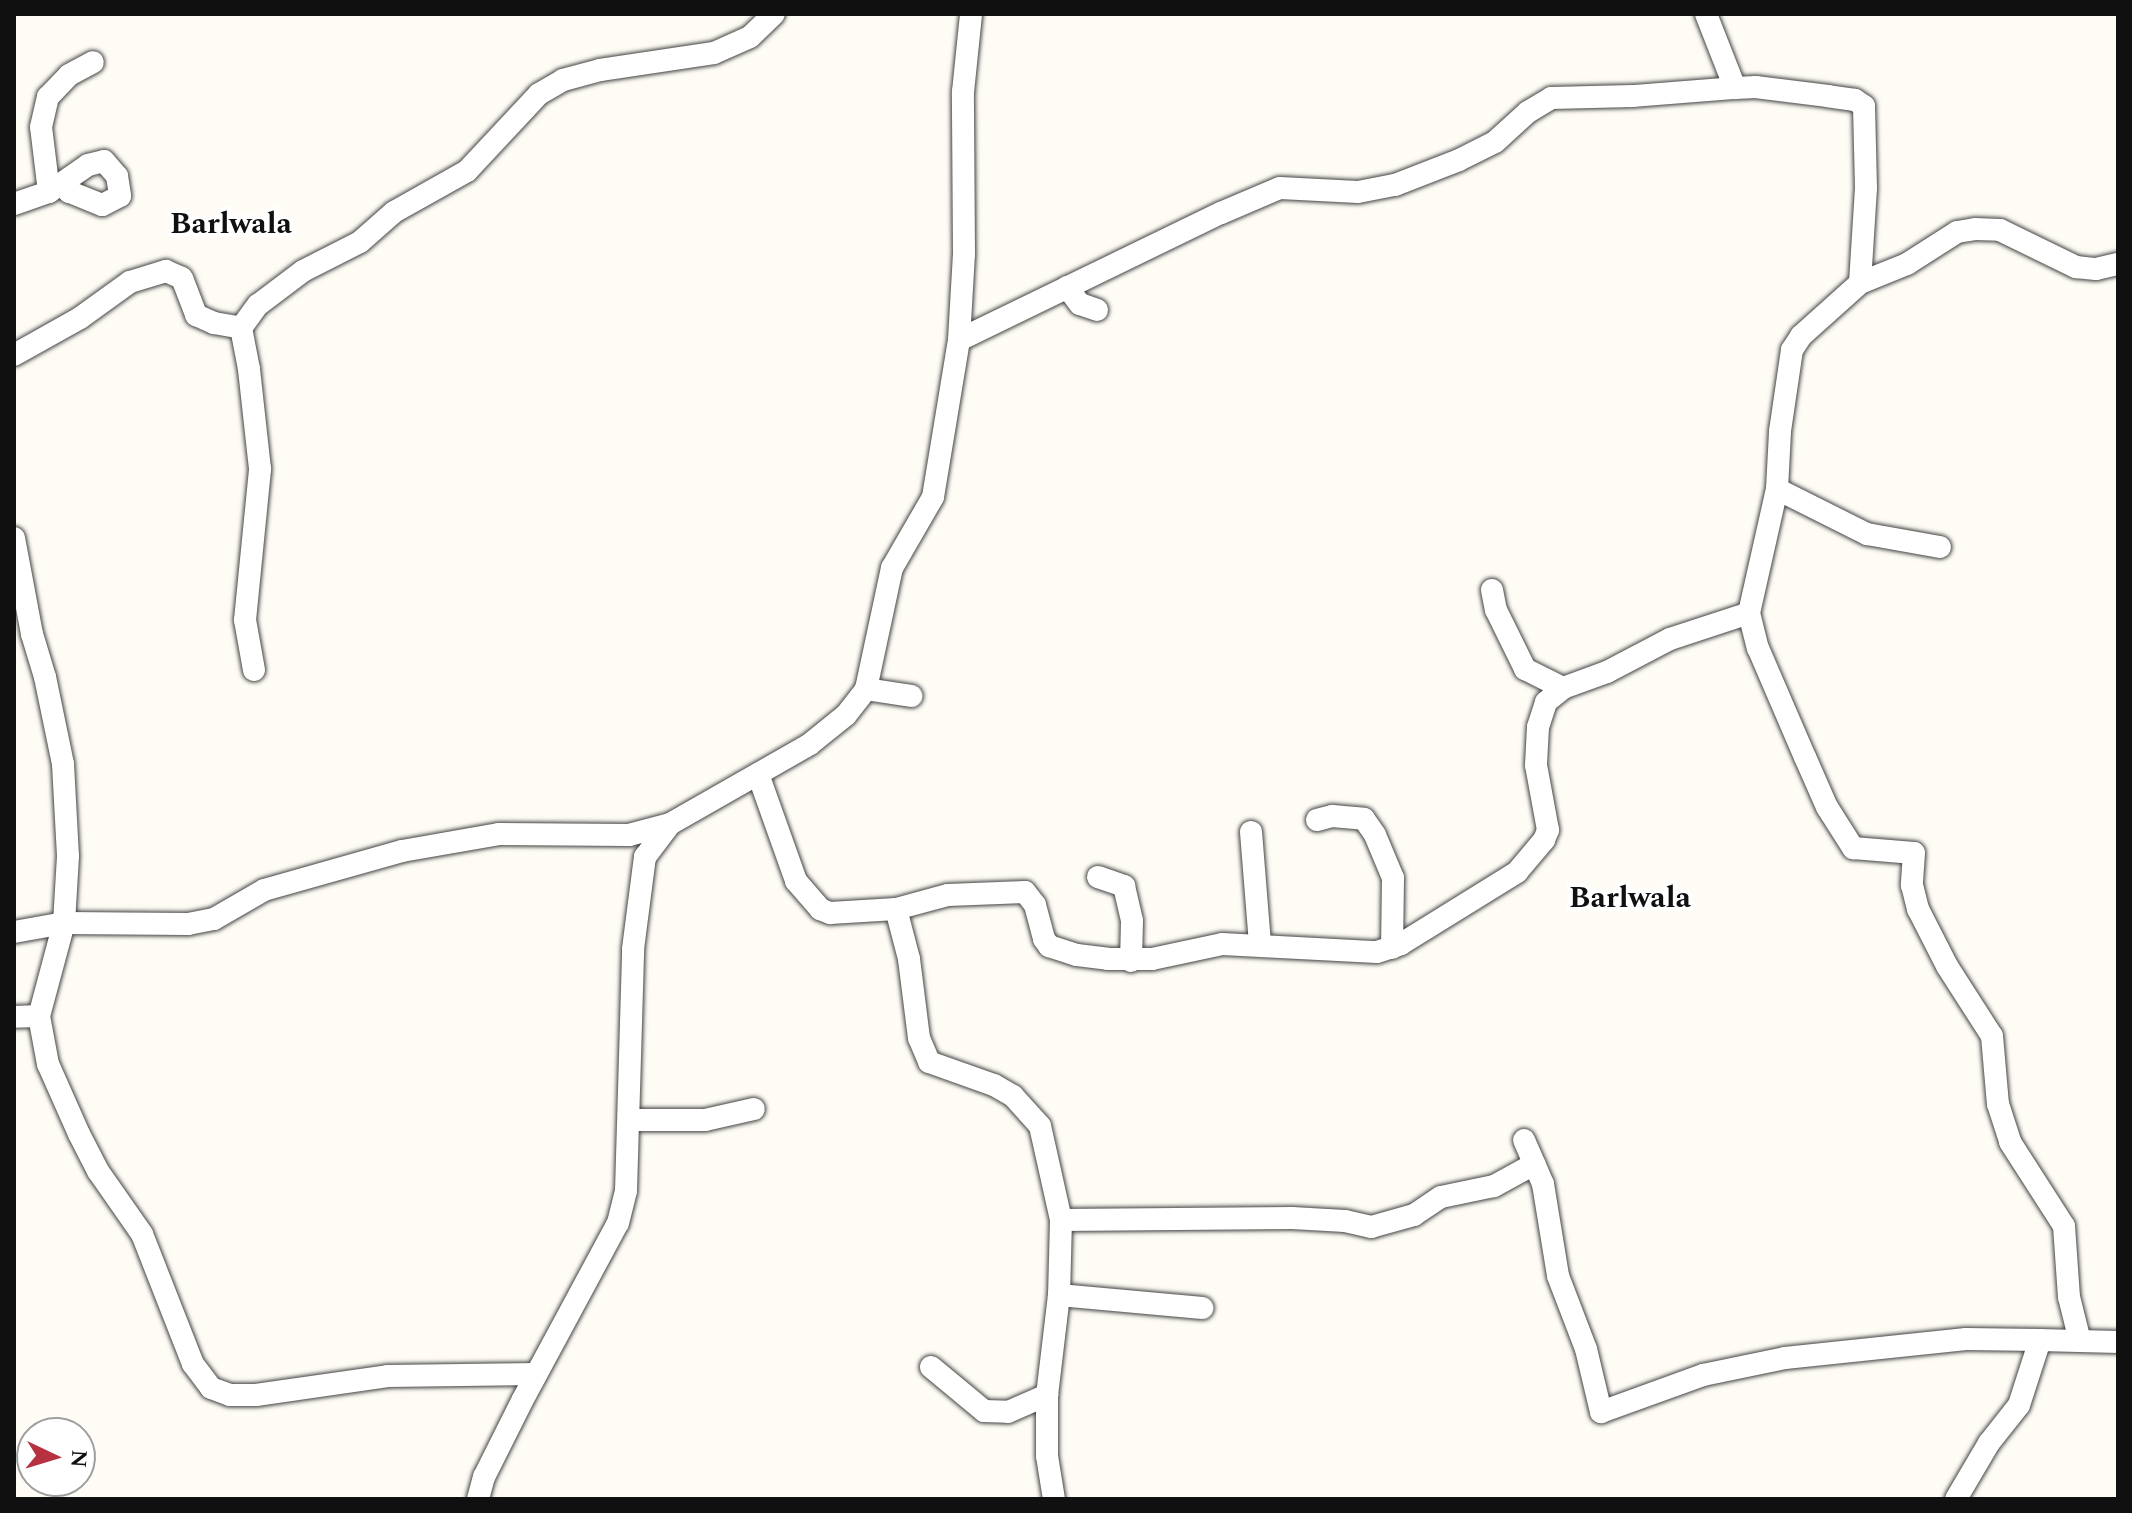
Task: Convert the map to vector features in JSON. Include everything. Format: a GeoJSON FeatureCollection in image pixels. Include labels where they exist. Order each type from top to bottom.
{"type":"FeatureCollection","features":[{"type":"Feature","properties":{"kind":"street"},"geometry":{"type":"LineString","coordinates":[[241,328],[276,288],[349,249],[394,212],[467,171],[539,94],[563,80],[600,70],[714,53],[750,37],[774,14]]}},
{"type":"Feature","properties":{"kind":"street"},"geometry":{"type":"LineString","coordinates":[[14,932],[64,923],[188,924],[214,919],[264,890],[402,851],[499,834],[629,835],[670,824],[810,744],[846,715],[866,689],[892,568],[909,544],[933,497],[959,340],[964,254],[963,92],[971,14]]}},
{"type":"Feature","properties":{"kind":"street"},"geometry":{"type":"LineString","coordinates":[[1706,14],[1735,88]]}},
{"type":"Feature","properties":{"kind":"street"},"geometry":{"type":"LineString","coordinates":[[14,204],[58,187],[41,127],[48,97],[69,75],[93,62]]}},
{"type":"Feature","properties":{"kind":"street"},"geometry":{"type":"LineString","coordinates":[[959,340],[1280,188],[1358,192],[1395,185],[1459,160],[1495,142],[1528,112],[1551,98],[1756,87],[1855,100],[1864,106],[1866,188],[1860,283]]}},
{"type":"Feature","properties":{"kind":"street"},"geometry":{"type":"LineString","coordinates":[[2080,1341],[2069,1297],[2064,1226],[2010,1142],[1998,1104],[1992,1036],[1947,966],[1918,909],[1912,885],[1914,853],[1853,848],[1827,807],[1810,770],[1758,648],[1749,613],[1777,489],[1780,431],[1792,350],[1801,336],[1860,283],[1907,264],[1957,232],[2000,230],[2076,267],[2096,269],[2118,264]]}},
{"type":"Feature","properties":{"kind":"street"},"geometry":{"type":"LineString","coordinates":[[14,355],[80,318],[130,282],[166,271],[182,278],[196,315],[241,328]]}},
{"type":"Feature","properties":{"kind":"street"},"geometry":{"type":"LineString","coordinates":[[1067,287],[1080,304],[1097,310]]}},
{"type":"Feature","properties":{"kind":"street"},"geometry":{"type":"LineString","coordinates":[[241,328],[260,469],[245,620],[254,670]]}},
{"type":"Feature","properties":{"kind":"street"},"geometry":{"type":"LineString","coordinates":[[1777,489],[1867,534],[1940,547]]}},
{"type":"Feature","properties":{"kind":"street"},"geometry":{"type":"LineString","coordinates":[[14,538],[19,594],[63,764],[68,856],[64,923],[39,1016],[48,1064],[98,1171],[142,1234],[193,1364],[211,1388],[230,1395],[256,1395],[388,1376],[536,1374]]}},
{"type":"Feature","properties":{"kind":"street"},"geometry":{"type":"LineString","coordinates":[[1492,590],[1496,610],[1525,669],[1563,688]]}},
{"type":"Feature","properties":{"kind":"street"},"geometry":{"type":"LineString","coordinates":[[758,774],[796,881],[820,909],[830,913],[896,909],[948,895],[1025,892],[1035,905],[1044,939],[1049,946],[1077,955],[1131,961],[1222,944],[1377,952],[1392,948],[1517,872],[1544,840],[1548,830],[1536,765],[1538,727],[1546,702],[1563,688],[1607,672],[1670,639],[1726,624],[1749,613]]}},
{"type":"Feature","properties":{"kind":"street"},"geometry":{"type":"LineString","coordinates":[[866,689],[911,696]]}},
{"type":"Feature","properties":{"kind":"street"},"geometry":{"type":"LineString","coordinates":[[1317,820],[1332,816],[1364,819],[1375,835],[1393,878],[1392,948]]}},
{"type":"Feature","properties":{"kind":"street"},"geometry":{"type":"LineString","coordinates":[[478,1499],[484,1477],[536,1374],[618,1223],[626,1191],[633,949],[641,872],[649,848],[670,824]]}},
{"type":"Feature","properties":{"kind":"street"},"geometry":{"type":"LineString","coordinates":[[1251,832],[1260,944]]}},
{"type":"Feature","properties":{"kind":"street"},"geometry":{"type":"LineString","coordinates":[[1098,877],[1124,886],[1132,921],[1131,961]]}},
{"type":"Feature","properties":{"kind":"street"},"geometry":{"type":"LineString","coordinates":[[896,909],[909,959],[924,1055],[936,1066],[994,1085],[1013,1096],[1040,1126],[1061,1220],[1059,1295],[1047,1395],[1047,1456],[1054,1499]]}},
{"type":"Feature","properties":{"kind":"street"},"geometry":{"type":"LineString","coordinates":[[14,1017],[39,1016]]}},
{"type":"Feature","properties":{"kind":"street"},"geometry":{"type":"LineString","coordinates":[[630,1120],[705,1120],[754,1109]]}},
{"type":"Feature","properties":{"kind":"street"},"geometry":{"type":"LineString","coordinates":[[1524,1140],[1543,1184],[1558,1276],[1586,1349],[1601,1412],[1703,1375],[1785,1358],[1966,1339],[2118,1342]]}},
{"type":"Feature","properties":{"kind":"street"},"geometry":{"type":"LineString","coordinates":[[1061,1220],[1292,1218],[1345,1221],[1371,1227],[1414,1215],[1441,1197],[1494,1186],[1534,1164]]}},
{"type":"Feature","properties":{"kind":"street"},"geometry":{"type":"LineString","coordinates":[[1059,1295],[1202,1308]]}},
{"type":"Feature","properties":{"kind":"street"},"geometry":{"type":"LineString","coordinates":[[1956,1499],[1989,1443],[2019,1405],[2040,1340]]}},
{"type":"Feature","properties":{"kind":"street"},"geometry":{"type":"LineString","coordinates":[[931,1367],[984,1411],[1008,1412],[1047,1395]]}},
{"type":"Feature","properties":{"kind":"district","name":"Barlwala"},"geometry":{"type":"Point","coordinates":[231,224]}},
{"type":"Feature","properties":{"kind":"district","name":"Barlwala"},"geometry":{"type":"Point","coordinates":[1630,898]}}]}
